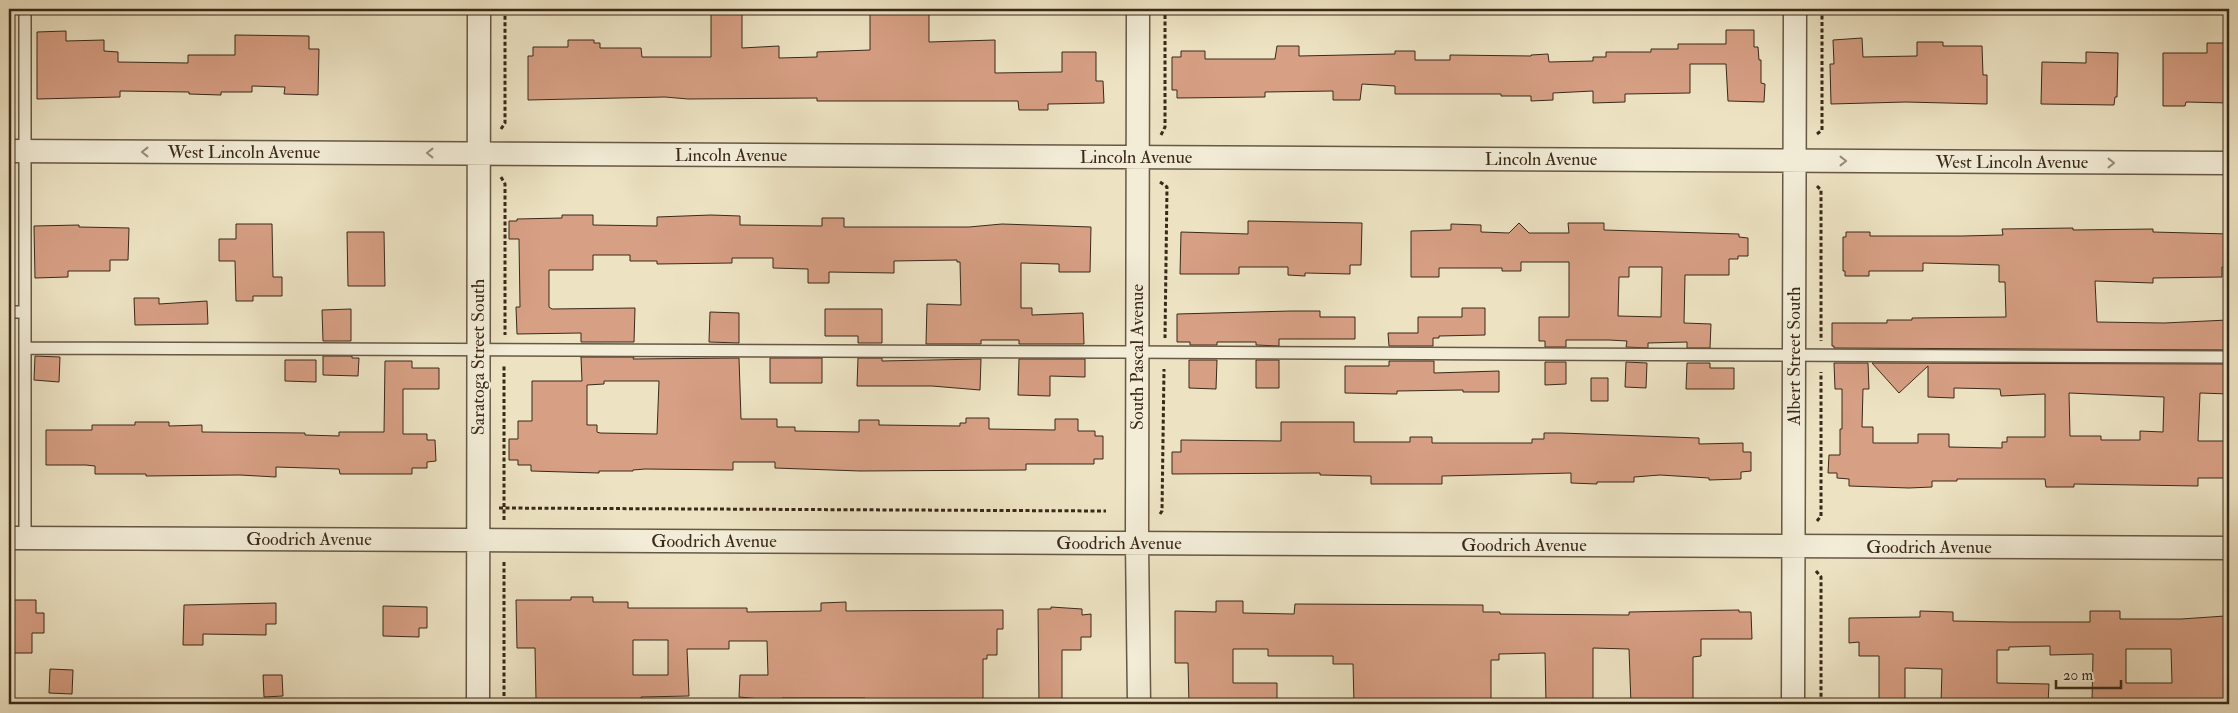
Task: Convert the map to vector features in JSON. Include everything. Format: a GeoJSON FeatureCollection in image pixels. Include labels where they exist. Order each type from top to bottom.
{"type":"FeatureCollection","features":[{"type":"Feature","properties":{"kind":"street","name":"Saratoga Street South"},"geometry":{"type":"LineString","coordinates":[[478,704],[479,9]]}},
{"type":"Feature","properties":{"kind":"street","name":"South Pascal Avenue"},"geometry":{"type":"LineString","coordinates":[[1138,9],[1136,352],[1140,704]]}},
{"type":"Feature","properties":{"kind":"street","name":"Albert Street South"},"geometry":{"type":"LineString","coordinates":[[1793,704],[1795,9]]}},
{"type":"Feature","properties":{"kind":"street","name":"West Lincoln Avenue"},"geometry":{"type":"LineString","coordinates":[[16,151],[478,154]]}},
{"type":"Feature","properties":{"kind":"street","name":"Lincoln Avenue"},"geometry":{"type":"LineString","coordinates":[[478,154],[1794,161]]}},
{"type":"Feature","properties":{"kind":"street","name":"West Lincoln Avenue"},"geometry":{"type":"LineString","coordinates":[[1794,161],[2229,163]]}},
{"type":"Feature","properties":{"kind":"street","name":"Goodrich Avenue"},"geometry":{"type":"LineString","coordinates":[[17,538],[2229,548]]}},
{"type":"Feature","properties":{"kind":"lane"},"geometry":{"type":"LineString","coordinates":[[17,538],[25,348],[16,151],[25,9]]}},
{"type":"Feature","properties":{"kind":"lane"},"geometry":{"type":"LineString","coordinates":[[9,312],[24,312]]}},
{"type":"Feature","properties":{"kind":"lane"},"geometry":{"type":"LineString","coordinates":[[25,348],[478,348],[2229,357]]}},
{"type":"Feature","properties":{"kind":"path"},"geometry":{"type":"LineString","coordinates":[[501,130],[505,123],[505,9]]}},
{"type":"Feature","properties":{"kind":"path"},"geometry":{"type":"LineString","coordinates":[[1161,135],[1165,126],[1165,9]]}},
{"type":"Feature","properties":{"kind":"path"},"geometry":{"type":"LineString","coordinates":[[1816,135],[1822,130],[1822,9]]}},
{"type":"Feature","properties":{"kind":"path"},"geometry":{"type":"LineString","coordinates":[[493,508],[1106,511]]}},
{"type":"Feature","properties":{"kind":"path"},"geometry":{"type":"LineString","coordinates":[[504,556],[504,704]]}},
{"type":"Feature","properties":{"kind":"path"},"geometry":{"type":"LineString","coordinates":[[1816,571],[1821,577],[1821,704]]}},
{"type":"Feature","properties":{"kind":"building"},"geometry":{"type":"Polygon","coordinates":[[[711,9],[742,9],[742,48],[779,46],[779,58],[817,57],[817,52],[870,50],[870,9],[929,9],[929,42],[995,40],[995,73],[1062,72],[1062,52],[1096,52],[1096,81],[1103,81],[1104,103],[1048,104],[1048,110],[1019,110],[1018,101],[817,101],[817,98],[688,99],[665,97],[528,100],[528,56],[533,56],[533,47],[568,47],[568,40],[594,40],[594,43],[600,43],[600,48],[641,48],[642,57],[711,57],[711,9]]]}},
{"type":"Feature","properties":{"kind":"building"},"geometry":{"type":"Polygon","coordinates":[[[1726,30],[1754,30],[1754,47],[1758,47],[1759,60],[1761,60],[1761,83],[1765,84],[1764,102],[1728,101],[1726,64],[1690,64],[1690,93],[1625,94],[1625,102],[1593,103],[1593,91],[1553,93],[1553,100],[1531,101],[1531,96],[1501,96],[1501,94],[1395,94],[1395,86],[1362,84],[1360,100],[1333,100],[1333,91],[1265,92],[1265,97],[1177,98],[1177,90],[1172,90],[1172,57],[1181,57],[1181,51],[1205,51],[1205,59],[1275,59],[1277,46],[1299,46],[1299,56],[1395,54],[1395,51],[1415,51],[1415,60],[1450,60],[1450,55],[1531,56],[1548,54],[1549,62],[1593,61],[1593,57],[1606,57],[1606,52],[1651,52],[1651,49],[1678,49],[1678,44],[1726,44],[1726,30]]]}},
{"type":"Feature","properties":{"kind":"building"},"geometry":{"type":"Polygon","coordinates":[[[66,31],[66,41],[104,40],[104,51],[118,52],[118,62],[188,63],[188,55],[235,55],[235,35],[309,36],[309,49],[319,49],[318,95],[284,94],[285,87],[252,86],[252,92],[221,92],[221,95],[189,94],[189,92],[120,91],[120,97],[37,99],[37,32],[66,31]]]}},
{"type":"Feature","properties":{"kind":"building"},"geometry":{"type":"Polygon","coordinates":[[[1862,38],[1863,57],[1917,56],[1917,42],[1943,42],[1943,46],[1982,46],[1983,75],[1987,75],[1987,104],[1906,102],[1831,104],[1830,64],[1834,64],[1833,40],[1862,38]]]}},
{"type":"Feature","properties":{"kind":"building"},"geometry":{"type":"Polygon","coordinates":[[[2207,43],[2225,43],[2225,48],[2229,48],[2229,103],[2186,102],[2185,106],[2163,106],[2163,53],[2207,53],[2207,43]]]}},
{"type":"Feature","properties":{"kind":"building"},"geometry":{"type":"Polygon","coordinates":[[[2086,52],[2118,53],[2117,97],[2115,97],[2114,105],[2041,104],[2042,62],[2086,63],[2086,52]]]}},
{"type":"Feature","properties":{"kind":"building"},"geometry":{"type":"Polygon","coordinates":[[[562,215],[593,215],[593,225],[657,226],[657,217],[711,215],[740,216],[740,225],[822,226],[822,218],[844,218],[844,227],[969,227],[1002,224],[1091,227],[1090,272],[1059,272],[1059,264],[1021,263],[1021,308],[1032,308],[1032,315],[1083,313],[1084,344],[1019,344],[1019,340],[981,340],[981,344],[926,344],[927,304],[961,305],[960,262],[957,262],[957,260],[894,261],[894,273],[829,272],[829,283],[808,283],[808,269],[773,268],[773,258],[732,258],[732,263],[657,264],[657,261],[630,261],[630,255],[593,255],[593,270],[549,270],[549,307],[552,309],[635,308],[634,342],[581,342],[581,333],[517,334],[516,307],[520,307],[519,239],[509,239],[509,221],[517,221],[517,219],[562,218],[562,215]]]}},
{"type":"Feature","properties":{"kind":"building"},"geometry":{"type":"Polygon","coordinates":[[[1248,221],[1362,223],[1361,265],[1350,265],[1350,274],[1305,273],[1305,276],[1288,275],[1288,267],[1239,267],[1239,274],[1180,274],[1181,232],[1248,234],[1248,221]]]}},
{"type":"Feature","properties":{"kind":"building"},"geometry":{"type":"Polygon","coordinates":[[[1519,223],[1529,233],[1569,233],[1568,223],[1604,223],[1604,230],[1739,234],[1739,237],[1748,238],[1748,256],[1738,256],[1738,259],[1729,259],[1729,275],[1685,275],[1684,323],[1711,324],[1710,348],[1687,348],[1687,342],[1648,343],[1648,348],[1626,347],[1627,341],[1609,340],[1566,340],[1566,347],[1545,347],[1545,341],[1539,341],[1539,317],[1569,317],[1569,262],[1521,262],[1521,271],[1502,271],[1502,268],[1439,268],[1439,277],[1411,277],[1411,231],[1451,230],[1451,224],[1481,225],[1481,232],[1509,233],[1519,223]],[[1629,267],[1629,277],[1619,277],[1618,316],[1661,317],[1662,267],[1629,267]]]}},
{"type":"Feature","properties":{"kind":"building"},"geometry":{"type":"Polygon","coordinates":[[[236,224],[272,224],[273,277],[282,277],[282,296],[253,296],[253,301],[236,301],[235,261],[219,261],[219,239],[236,239],[236,224]]]}},
{"type":"Feature","properties":{"kind":"building"},"geometry":{"type":"Polygon","coordinates":[[[79,225],[79,227],[129,228],[128,260],[110,260],[110,271],[68,271],[68,277],[35,278],[34,226],[79,225]]]}},
{"type":"Feature","properties":{"kind":"building"},"geometry":{"type":"Polygon","coordinates":[[[2073,228],[2073,230],[2153,229],[2153,232],[2229,234],[2229,267],[2222,267],[2222,277],[2153,278],[2153,283],[2095,281],[2097,322],[2164,323],[2228,320],[2228,350],[1834,348],[1832,346],[1832,323],[1887,323],[1887,320],[1912,320],[1912,318],[2006,317],[2005,282],[1999,282],[1999,265],[1923,263],[1923,271],[1869,271],[1869,276],[1845,276],[1845,271],[1843,271],[1843,237],[1846,237],[1846,232],[1870,232],[1870,236],[1962,236],[2003,235],[2002,229],[2073,228]]]}},
{"type":"Feature","properties":{"kind":"building"},"geometry":{"type":"Polygon","coordinates":[[[347,232],[384,232],[385,286],[348,286],[347,232]]]}},
{"type":"Feature","properties":{"kind":"building"},"geometry":{"type":"Polygon","coordinates":[[[134,298],[159,298],[159,304],[207,301],[208,324],[135,325],[134,298]]]}},
{"type":"Feature","properties":{"kind":"building"},"geometry":{"type":"Polygon","coordinates":[[[1462,308],[1485,308],[1485,335],[1439,336],[1439,338],[1433,338],[1433,346],[1389,346],[1388,333],[1418,333],[1418,317],[1462,317],[1462,308]]]}},
{"type":"Feature","properties":{"kind":"building"},"geometry":{"type":"Polygon","coordinates":[[[351,309],[351,341],[323,341],[322,310],[351,309]]]}},
{"type":"Feature","properties":{"kind":"building"},"geometry":{"type":"Polygon","coordinates":[[[825,309],[882,309],[882,343],[858,343],[858,336],[825,336],[825,309]]]}},
{"type":"Feature","properties":{"kind":"building"},"geometry":{"type":"Polygon","coordinates":[[[1320,311],[1320,317],[1355,317],[1355,339],[1279,339],[1279,346],[1256,345],[1256,342],[1217,342],[1217,345],[1190,345],[1190,342],[1177,342],[1177,314],[1320,311]]]}},
{"type":"Feature","properties":{"kind":"building"},"geometry":{"type":"Polygon","coordinates":[[[710,312],[739,313],[739,343],[709,342],[710,312]]]}},
{"type":"Feature","properties":{"kind":"building"},"geometry":{"type":"Polygon","coordinates":[[[35,356],[60,357],[59,382],[34,380],[35,356]]]}},
{"type":"Feature","properties":{"kind":"building"},"geometry":{"type":"Polygon","coordinates":[[[323,356],[352,356],[352,358],[359,358],[358,376],[323,375],[323,356]]]}},
{"type":"Feature","properties":{"kind":"building"},"geometry":{"type":"Polygon","coordinates":[[[581,357],[634,357],[633,359],[739,358],[741,419],[777,419],[777,427],[795,427],[795,431],[859,432],[859,420],[879,420],[879,425],[960,426],[960,423],[966,423],[966,418],[989,418],[989,429],[1055,430],[1055,419],[1078,419],[1078,431],[1095,431],[1095,436],[1103,436],[1103,459],[1094,459],[1094,464],[1026,464],[1026,470],[860,471],[775,468],[775,462],[733,462],[733,470],[645,469],[599,471],[599,473],[531,471],[531,465],[518,465],[518,460],[509,460],[509,439],[518,439],[518,421],[532,421],[532,381],[582,381],[581,357]],[[604,381],[604,384],[587,385],[587,425],[597,425],[597,432],[600,433],[657,434],[659,381],[604,381]]]}},
{"type":"Feature","properties":{"kind":"building"},"geometry":{"type":"Polygon","coordinates":[[[770,358],[822,358],[822,383],[770,383],[770,358]]]}},
{"type":"Feature","properties":{"kind":"building"},"geometry":{"type":"Polygon","coordinates":[[[858,358],[882,358],[882,361],[981,359],[980,390],[932,386],[857,386],[858,358]]]}},
{"type":"Feature","properties":{"kind":"building"},"geometry":{"type":"Polygon","coordinates":[[[1019,359],[1085,359],[1085,377],[1050,376],[1050,396],[1018,395],[1019,359]]]}},
{"type":"Feature","properties":{"kind":"building"},"geometry":{"type":"Polygon","coordinates":[[[285,360],[316,360],[316,382],[285,381],[285,360]]]}},
{"type":"Feature","properties":{"kind":"building"},"geometry":{"type":"Polygon","coordinates":[[[1189,360],[1217,360],[1216,389],[1189,388],[1189,360]]]}},
{"type":"Feature","properties":{"kind":"building"},"geometry":{"type":"Polygon","coordinates":[[[1256,360],[1279,360],[1279,388],[1256,388],[1256,360]]]}},
{"type":"Feature","properties":{"kind":"building"},"geometry":{"type":"Polygon","coordinates":[[[385,361],[412,361],[412,368],[439,368],[439,389],[403,389],[403,434],[427,434],[427,440],[435,440],[436,461],[427,462],[427,468],[412,468],[412,474],[340,474],[339,469],[276,467],[276,477],[240,475],[146,476],[146,474],[95,474],[95,466],[86,465],[46,465],[46,430],[92,430],[92,425],[135,425],[135,422],[169,422],[169,426],[202,425],[202,432],[305,433],[305,435],[339,436],[339,432],[384,432],[385,361]]]}},
{"type":"Feature","properties":{"kind":"building"},"geometry":{"type":"Polygon","coordinates":[[[1389,361],[1434,361],[1434,373],[1499,371],[1499,392],[1463,392],[1463,390],[1397,391],[1397,394],[1345,393],[1345,366],[1389,366],[1389,361]]]}},
{"type":"Feature","properties":{"kind":"building"},"geometry":{"type":"Polygon","coordinates":[[[1545,362],[1566,362],[1566,384],[1545,385],[1545,362]]]}},
{"type":"Feature","properties":{"kind":"building"},"geometry":{"type":"Polygon","coordinates":[[[1626,362],[1647,363],[1646,388],[1625,387],[1626,362]]]}},
{"type":"Feature","properties":{"kind":"building"},"geometry":{"type":"Polygon","coordinates":[[[1687,363],[1710,363],[1710,368],[1734,368],[1734,389],[1686,389],[1687,363]]]}},
{"type":"Feature","properties":{"kind":"building"},"geometry":{"type":"Polygon","coordinates":[[[1834,363],[1868,363],[1869,389],[1863,389],[1862,427],[1873,427],[1873,443],[1918,443],[1918,434],[1949,434],[1949,447],[2002,448],[2002,442],[2007,442],[2007,437],[2045,437],[2045,394],[2001,396],[2000,389],[1954,388],[1954,398],[1928,397],[1928,366],[1899,393],[1872,363],[2228,364],[2229,394],[2200,393],[2198,441],[2229,441],[2229,478],[2198,478],[2198,486],[2074,484],[2074,487],[2046,487],[2045,479],[1957,479],[1957,481],[1932,481],[1932,487],[1849,486],[1849,479],[1837,478],[1837,473],[1828,473],[1829,455],[1840,455],[1842,389],[1835,389],[1834,363]],[[2069,393],[2070,436],[2101,436],[2101,440],[2140,440],[2140,431],[2163,432],[2164,397],[2069,393]]]}},
{"type":"Feature","properties":{"kind":"building"},"geometry":{"type":"Polygon","coordinates":[[[1591,378],[1608,378],[1608,401],[1591,401],[1591,378]]]}},
{"type":"Feature","properties":{"kind":"building"},"geometry":{"type":"Polygon","coordinates":[[[1281,422],[1354,422],[1354,442],[1410,442],[1410,437],[1432,437],[1432,443],[1532,443],[1532,439],[1544,439],[1544,433],[1699,438],[1699,444],[1743,443],[1743,452],[1751,452],[1751,471],[1741,472],[1741,479],[1709,480],[1709,478],[1660,475],[1634,477],[1634,482],[1597,482],[1597,484],[1571,483],[1571,473],[1442,476],[1442,484],[1371,484],[1371,476],[1320,475],[1320,473],[1172,474],[1172,452],[1181,452],[1181,440],[1281,441],[1281,422]]]}},
{"type":"Feature","properties":{"kind":"building"},"geometry":{"type":"Polygon","coordinates":[[[571,597],[593,597],[593,602],[628,602],[628,608],[747,608],[747,612],[821,611],[821,603],[846,602],[846,611],[1003,610],[1003,629],[997,629],[997,655],[987,655],[987,659],[983,659],[983,703],[961,703],[961,700],[865,701],[865,698],[782,698],[782,701],[739,697],[740,675],[768,675],[767,641],[729,641],[729,649],[687,649],[689,696],[641,697],[641,701],[536,699],[535,648],[517,648],[516,600],[571,600],[571,597]],[[633,640],[633,675],[668,675],[668,640],[633,640]]]}},
{"type":"Feature","properties":{"kind":"building"},"geometry":{"type":"Polygon","coordinates":[[[9,600],[36,600],[36,613],[44,613],[44,633],[32,633],[32,653],[9,653],[9,600]]]}},
{"type":"Feature","properties":{"kind":"building"},"geometry":{"type":"Polygon","coordinates":[[[1216,601],[1243,601],[1243,613],[1294,614],[1295,604],[1483,605],[1483,612],[1500,612],[1500,614],[1629,615],[1629,612],[1739,610],[1739,612],[1751,612],[1752,639],[1701,639],[1701,656],[1693,657],[1693,702],[1631,704],[1629,649],[1593,648],[1593,702],[1546,703],[1545,653],[1499,654],[1499,660],[1491,660],[1491,704],[1354,704],[1353,664],[1333,664],[1333,656],[1268,656],[1268,649],[1233,649],[1233,683],[1277,683],[1277,704],[1189,704],[1188,663],[1175,663],[1175,611],[1216,612],[1216,601]]]}},
{"type":"Feature","properties":{"kind":"building"},"geometry":{"type":"Polygon","coordinates":[[[276,603],[276,624],[266,624],[266,635],[203,634],[203,645],[183,645],[184,605],[276,603]]]}},
{"type":"Feature","properties":{"kind":"building"},"geometry":{"type":"Polygon","coordinates":[[[383,606],[427,607],[427,628],[419,628],[419,637],[383,636],[383,606]]]}},
{"type":"Feature","properties":{"kind":"building"},"geometry":{"type":"Polygon","coordinates":[[[1051,607],[1082,609],[1082,615],[1091,614],[1091,637],[1081,637],[1081,650],[1062,650],[1062,704],[1039,704],[1038,609],[1051,609],[1051,607]]]}},
{"type":"Feature","properties":{"kind":"building"},"geometry":{"type":"Polygon","coordinates":[[[1920,611],[1953,612],[1953,621],[2010,622],[2090,622],[2090,611],[2120,611],[2120,619],[2181,619],[2225,616],[2225,620],[2229,620],[2229,704],[2092,704],[2093,654],[2050,655],[2050,646],[2009,647],[2009,650],[1997,650],[1997,683],[2049,684],[2048,704],[1941,704],[1942,669],[1905,668],[1905,704],[1879,704],[1879,656],[1859,656],[1859,642],[1849,643],[1849,618],[1920,617],[1920,611]],[[2126,649],[2126,683],[2172,683],[2171,649],[2126,649]]]}},
{"type":"Feature","properties":{"kind":"building"},"geometry":{"type":"Polygon","coordinates":[[[50,669],[73,670],[72,694],[49,693],[50,669]]]}},
{"type":"Feature","properties":{"kind":"building"},"geometry":{"type":"Polygon","coordinates":[[[263,675],[282,675],[283,696],[264,697],[263,675]]]}}]}
